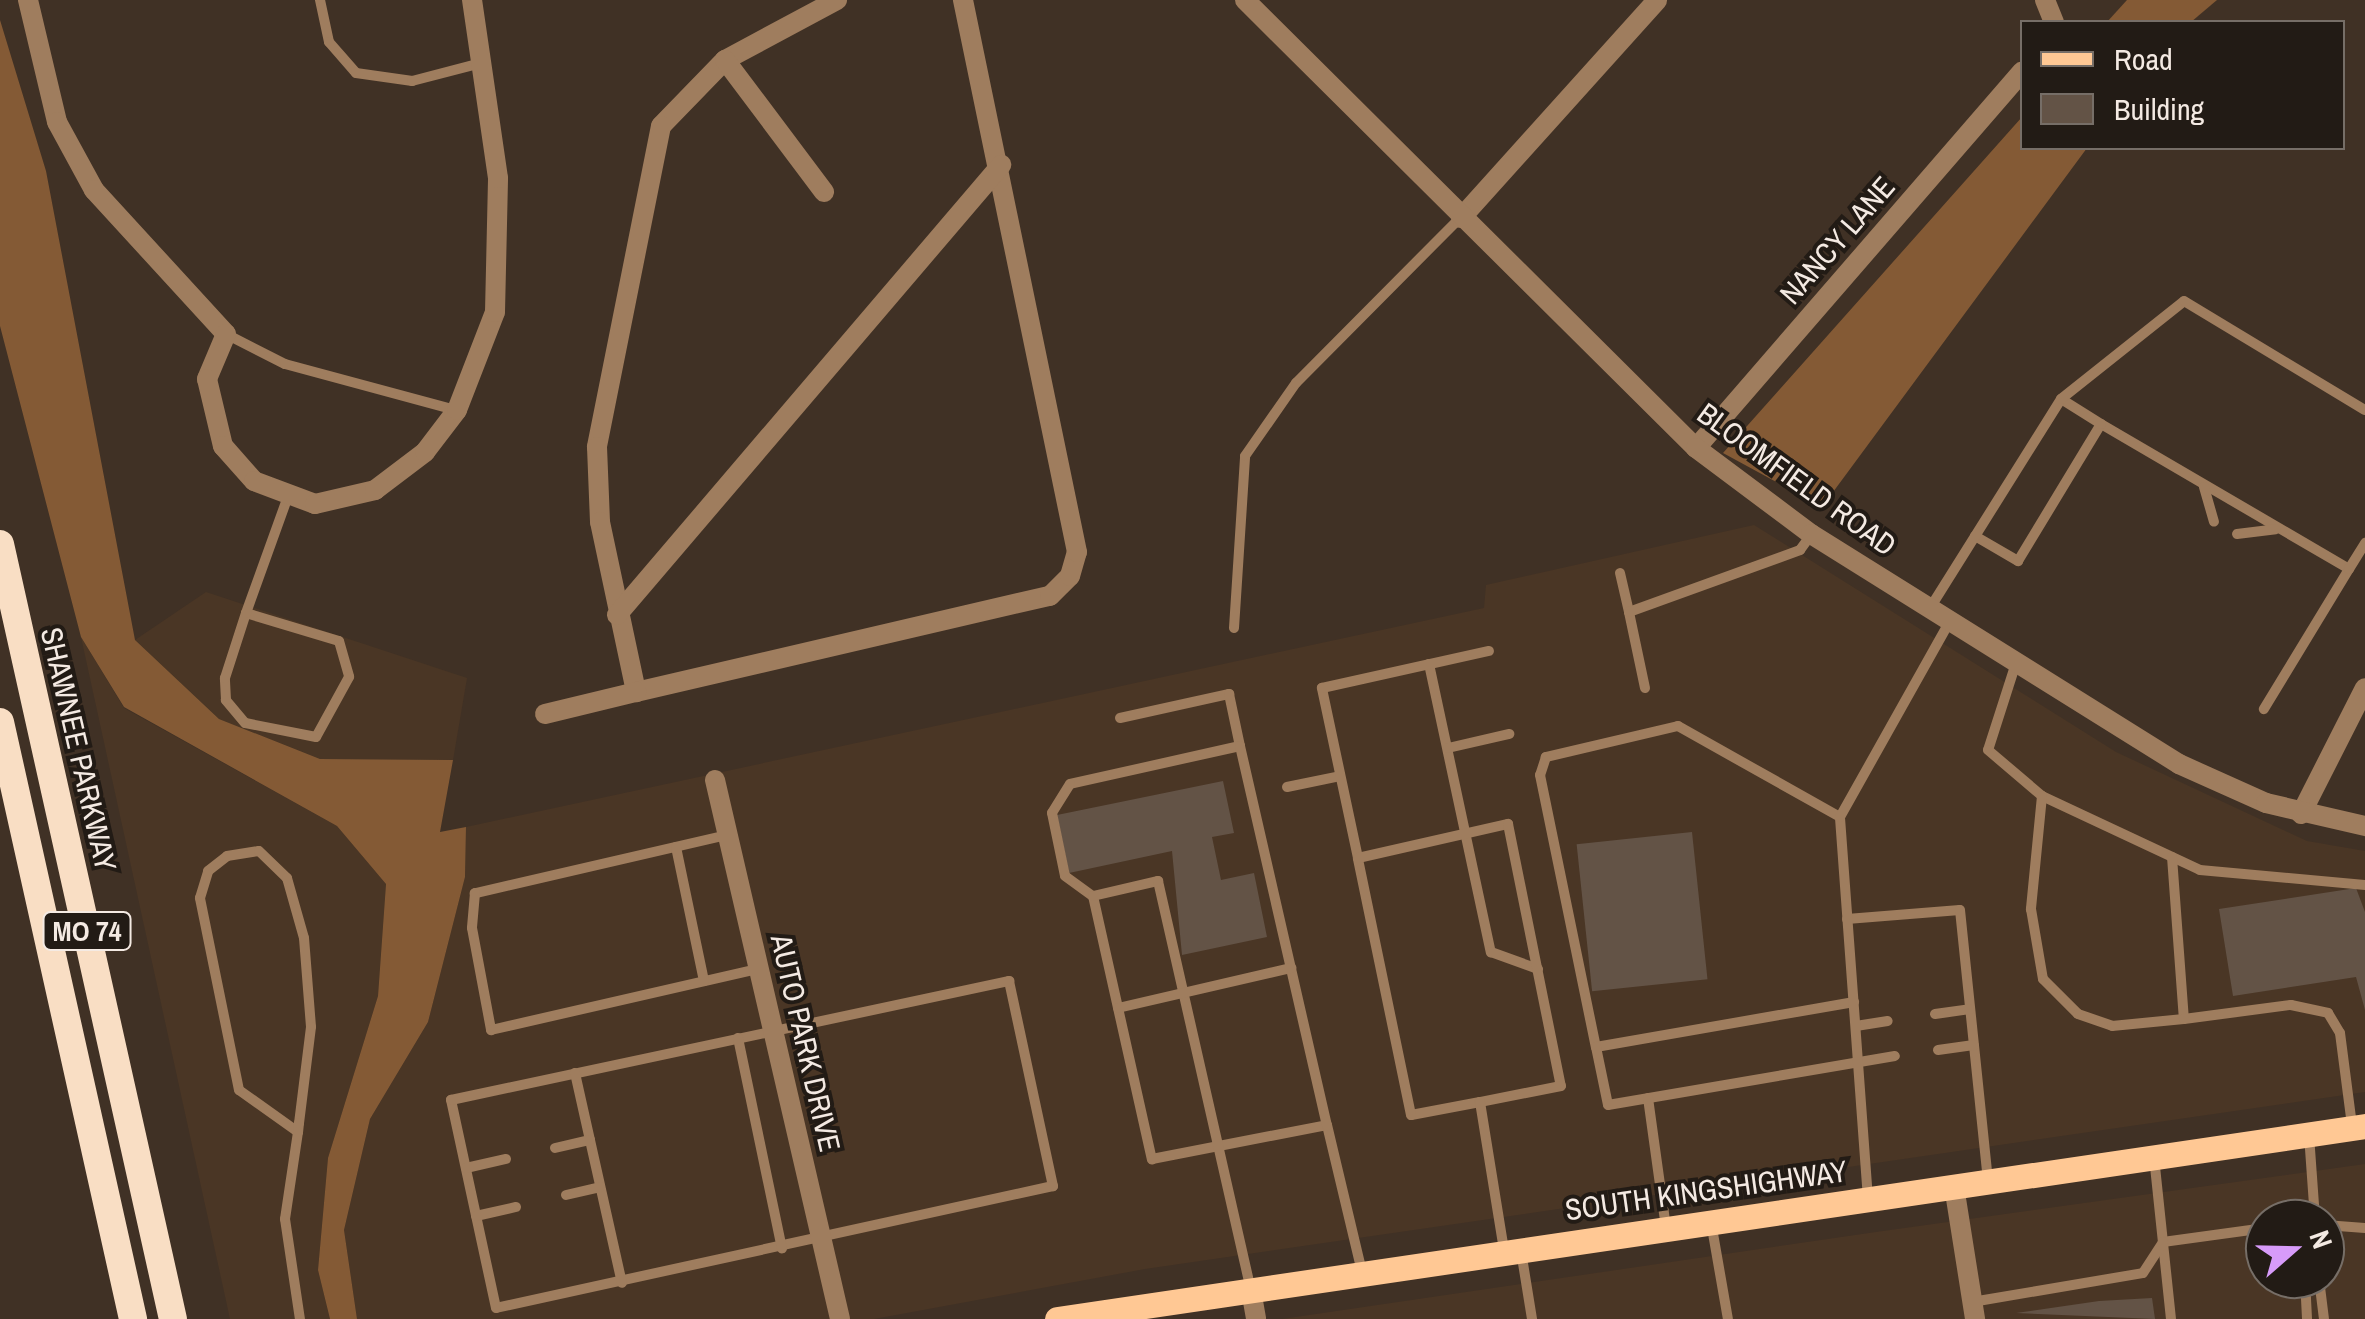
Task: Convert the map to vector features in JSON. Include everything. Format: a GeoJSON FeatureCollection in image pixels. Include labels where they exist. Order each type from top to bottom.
{"type":"FeatureCollection","features":[{"type":"Feature","properties":{"kind":"highway","name":"SHAWNEE PARKWAY"},"geometry":{"type":"LineString","coordinates":[[0,544],[173,1319]]}},
{"type":"Feature","properties":{"kind":"highway","name":"MO 74"},"geometry":{"type":"LineString","coordinates":[[0,722],[133,1319]]}},
{"type":"Feature","properties":{"kind":"main road","name":"SOUTH KINGSHIGHWAY"},"geometry":{"type":"LineString","coordinates":[[1057,1319],[2358,1127]]}},
{"type":"Feature","properties":{"kind":"street"},"geometry":{"type":"LineString","coordinates":[[28,0],[56,122],[94,190],[226,334],[207,379],[211,416],[254,481],[288,499],[342,503],[375,490],[425,452],[457,410],[502,271],[483,63],[472,0]]}},
{"type":"Feature","properties":{"kind":"street"},"geometry":{"type":"LineString","coordinates":[[636,692],[617,615],[596,447],[661,126],[724,60],[836,0]]}},
{"type":"Feature","properties":{"kind":"street"},"geometry":{"type":"LineString","coordinates":[[545,714],[1050,596],[1070,576],[1077,552],[1001,166],[963,0]]}},
{"type":"Feature","properties":{"kind":"street","name":"BLOOMFIELD ROAD"},"geometry":{"type":"LineString","coordinates":[[1245,0],[1696,448],[1811,534],[2179,764],[2301,814],[2365,826]]}},
{"type":"Feature","properties":{"kind":"street"},"geometry":{"type":"LineString","coordinates":[[1461,218],[1656,0]]}},
{"type":"Feature","properties":{"kind":"street"},"geometry":{"type":"LineString","coordinates":[[724,60],[824,192]]}},
{"type":"Feature","properties":{"kind":"street","name":"NANCY LANE"},"geometry":{"type":"LineString","coordinates":[[1696,448],[2020,74]]}},
{"type":"Feature","properties":{"kind":"street"},"geometry":{"type":"LineString","coordinates":[[617,615],[1001,166]]}},
{"type":"Feature","properties":{"kind":"street"},"geometry":{"type":"LineString","coordinates":[[2301,814],[2365,688]]}},
{"type":"Feature","properties":{"kind":"street","name":"AUTO PARK DRIVE"},"geometry":{"type":"LineString","coordinates":[[715,780],[840,1319]]}},
{"type":"Feature","properties":{"kind":"street"},"geometry":{"type":"LineString","coordinates":[[1954,1186],[1974,1310]]}},
{"type":"Feature","properties":{"kind":"street"},"geometry":{"type":"LineString","coordinates":[[1251,1290],[1256,1319]]}},
{"type":"Feature","properties":{"kind":"lane"},"geometry":{"type":"LineString","coordinates":[[320,0],[330,42],[356,73],[412,80],[483,63]]}},
{"type":"Feature","properties":{"kind":"lane"},"geometry":{"type":"LineString","coordinates":[[1234,628],[1245,456],[1296,383],[1461,218]]}},
{"type":"Feature","properties":{"kind":"lane"},"geometry":{"type":"LineString","coordinates":[[1930,609],[2060,399],[2184,301],[2365,410]]}},
{"type":"Feature","properties":{"kind":"lane"},"geometry":{"type":"LineString","coordinates":[[226,334],[285,364],[457,410]]}},
{"type":"Feature","properties":{"kind":"lane"},"geometry":{"type":"LineString","coordinates":[[2060,399],[2349,569]]}},
{"type":"Feature","properties":{"kind":"lane"},"geometry":{"type":"LineString","coordinates":[[1974,536],[2018,562],[2101,424]]}},
{"type":"Feature","properties":{"kind":"lane"},"geometry":{"type":"LineString","coordinates":[[2204,486],[2214,522]]}},
{"type":"Feature","properties":{"kind":"lane"},"geometry":{"type":"LineString","coordinates":[[246,613],[339,641],[349,677],[316,737],[245,722],[226,700],[246,613],[288,499]]}},
{"type":"Feature","properties":{"kind":"lane"},"geometry":{"type":"LineString","coordinates":[[2237,534],[2277,528]]}},
{"type":"Feature","properties":{"kind":"lane"},"geometry":{"type":"LineString","coordinates":[[1629,612],[1800,550],[1811,534]]}},
{"type":"Feature","properties":{"kind":"lane"},"geometry":{"type":"LineString","coordinates":[[2264,708],[2365,543]]}},
{"type":"Feature","properties":{"kind":"lane"},"geometry":{"type":"LineString","coordinates":[[1620,572],[1645,688]]}},
{"type":"Feature","properties":{"kind":"lane"},"geometry":{"type":"LineString","coordinates":[[1868,1199],[1840,817],[1950,622]]}},
{"type":"Feature","properties":{"kind":"lane"},"geometry":{"type":"LineString","coordinates":[[1358,858],[1508,824],[1562,1086],[1411,1115],[1322,688],[1489,651]]}},
{"type":"Feature","properties":{"kind":"lane"},"geometry":{"type":"LineString","coordinates":[[2016,663],[1988,750],[2042,796],[2200,870],[2365,885]]}},
{"type":"Feature","properties":{"kind":"lane"},"geometry":{"type":"LineString","coordinates":[[1429,664],[1491,952],[1538,969]]}},
{"type":"Feature","properties":{"kind":"lane"},"geometry":{"type":"LineString","coordinates":[[1120,718],[1229,694],[1362,1273]]}},
{"type":"Feature","properties":{"kind":"lane"},"geometry":{"type":"LineString","coordinates":[[1840,817],[1678,726],[1546,757],[1540,775],[1608,1105],[1895,1056]]}},
{"type":"Feature","properties":{"kind":"lane"},"geometry":{"type":"LineString","coordinates":[[1448,748],[1508,734]]}},
{"type":"Feature","properties":{"kind":"lane"},"geometry":{"type":"LineString","coordinates":[[1240,746],[1070,784],[1052,813],[1065,876],[1093,896],[1152,1159],[1327,1125]]}},
{"type":"Feature","properties":{"kind":"lane"},"geometry":{"type":"LineString","coordinates":[[1287,787],[1340,776]]}},
{"type":"Feature","properties":{"kind":"lane"},"geometry":{"type":"LineString","coordinates":[[2042,796],[2031,909],[2043,979],[2078,1014],[2112,1026],[2291,1006],[2328,1013],[2340,1032],[2358,1127]]}},
{"type":"Feature","properties":{"kind":"lane"},"geometry":{"type":"LineString","coordinates":[[728,835],[475,893],[472,928],[492,1030],[758,969]]}},
{"type":"Feature","properties":{"kind":"lane"},"geometry":{"type":"LineString","coordinates":[[676,847],[704,981]]}},
{"type":"Feature","properties":{"kind":"lane"},"geometry":{"type":"LineString","coordinates":[[298,1132],[239,1090],[200,898],[208,871],[227,856],[259,851],[287,878],[304,938],[311,1028],[298,1132],[285,1219],[300,1319]]}},
{"type":"Feature","properties":{"kind":"lane"},"geometry":{"type":"LineString","coordinates":[[2172,857],[2184,1019]]}},
{"type":"Feature","properties":{"kind":"lane"},"geometry":{"type":"LineString","coordinates":[[1093,896],[1158,880],[1251,1290]]}},
{"type":"Feature","properties":{"kind":"lane"},"geometry":{"type":"LineString","coordinates":[[1848,919],[1960,910],[1988,1181]]}},
{"type":"Feature","properties":{"kind":"lane"},"geometry":{"type":"LineString","coordinates":[[1118,1008],[1291,968]]}},
{"type":"Feature","properties":{"kind":"lane"},"geometry":{"type":"LineString","coordinates":[[1009,981],[1053,1186],[496,1308],[451,1100],[772,1031],[1009,981]]}},
{"type":"Feature","properties":{"kind":"lane"},"geometry":{"type":"LineString","coordinates":[[1596,1047],[1854,1002]]}},
{"type":"Feature","properties":{"kind":"lane"},"geometry":{"type":"LineString","coordinates":[[1934,1014],[1970,1009]]}},
{"type":"Feature","properties":{"kind":"lane"},"geometry":{"type":"LineString","coordinates":[[1856,1026],[1888,1021]]}},
{"type":"Feature","properties":{"kind":"lane"},"geometry":{"type":"LineString","coordinates":[[738,1038],[782,1248]]}},
{"type":"Feature","properties":{"kind":"lane"},"geometry":{"type":"LineString","coordinates":[[1938,1050],[1974,1045]]}},
{"type":"Feature","properties":{"kind":"lane"},"geometry":{"type":"LineString","coordinates":[[575,1073],[622,1283]]}},
{"type":"Feature","properties":{"kind":"lane"},"geometry":{"type":"LineString","coordinates":[[1648,1098],[1666,1228]]}},
{"type":"Feature","properties":{"kind":"lane"},"geometry":{"type":"LineString","coordinates":[[1480,1102],[1532,1319]]}},
{"type":"Feature","properties":{"kind":"lane"},"geometry":{"type":"LineString","coordinates":[[2309,1133],[2314,1199]]}},
{"type":"Feature","properties":{"kind":"lane"},"geometry":{"type":"LineString","coordinates":[[555,1148],[590,1140]]}},
{"type":"Feature","properties":{"kind":"lane"},"geometry":{"type":"LineString","coordinates":[[2154,1157],[2171,1319]]}},
{"type":"Feature","properties":{"kind":"lane"},"geometry":{"type":"LineString","coordinates":[[466,1168],[506,1159]]}},
{"type":"Feature","properties":{"kind":"lane"},"geometry":{"type":"LineString","coordinates":[[566,1195],[600,1187]]}},
{"type":"Feature","properties":{"kind":"lane"},"geometry":{"type":"LineString","coordinates":[[476,1216],[516,1206]]}},
{"type":"Feature","properties":{"kind":"lane"},"geometry":{"type":"LineString","coordinates":[[1711,1222],[1728,1319]]}},
{"type":"Feature","properties":{"kind":"lane"},"geometry":{"type":"LineString","coordinates":[[1974,1310],[2143,1273],[2163,1242],[2245,1231]]}},
{"type":"Feature","properties":{"kind":"shaded area"},"geometry":{"type":"Polygon","coordinates":[[[2127,0],[2217,0],[2193,20],[2109,20],[2127,0]]]}},
{"type":"Feature","properties":{"kind":"shaded area"},"geometry":{"type":"Polygon","coordinates":[[[0,20],[46,171],[135,640],[219,719],[320,759],[453,760],[440,832],[466,827],[465,877],[428,1022],[370,1119],[344,1230],[357,1319],[330,1319],[318,1270],[328,1158],[378,996],[386,884],[337,826],[124,707],[81,637],[0,326],[0,20]]]}},
{"type":"Feature","properties":{"kind":"shaded area"},"geometry":{"type":"Polygon","coordinates":[[[2020,119],[2020,150],[2086,150],[1822,507],[1723,453],[2020,119]]]}},
{"type":"Feature","properties":{"kind":"shaded area"},"geometry":{"type":"Polygon","coordinates":[[[1754,525],[2116,752],[2307,841],[2365,851],[2365,1092],[1145,1269],[874,1319],[357,1319],[344,1230],[370,1119],[428,1022],[465,877],[466,827],[1484,608],[1486,585],[1754,525]]]}},
{"type":"Feature","properties":{"kind":"shaded area"},"geometry":{"type":"Polygon","coordinates":[[[206,592],[467,678],[453,760],[320,759],[219,719],[135,640],[206,592]]]}},
{"type":"Feature","properties":{"kind":"shaded area"},"geometry":{"type":"Polygon","coordinates":[[[81,637],[124,708],[337,826],[386,884],[378,996],[328,1158],[318,1270],[330,1319],[230,1319],[81,637]]]}},
{"type":"Feature","properties":{"kind":"shaded area"},"geometry":{"type":"Polygon","coordinates":[[[2365,1164],[2365,1319],[1282,1319],[1876,1232],[2365,1164]]]}},
{"type":"Feature","properties":{"kind":"building"},"geometry":{"type":"Polygon","coordinates":[[[1223,781],[1234,833],[1212,837],[1221,880],[1254,873],[1267,937],[1182,955],[1172,851],[1069,873],[1057,815],[1223,781]]]}},
{"type":"Feature","properties":{"kind":"building"},"geometry":{"type":"Polygon","coordinates":[[[1692,832],[1707,979],[1592,991],[1577,844],[1692,832]]]}},
{"type":"Feature","properties":{"kind":"building"},"geometry":{"type":"Polygon","coordinates":[[[2356,888],[2365,912],[2365,1010],[2356,977],[2233,996],[2219,909],[2356,888]]]}},
{"type":"Feature","properties":{"kind":"building"},"geometry":{"type":"Polygon","coordinates":[[[2152,1298],[2155,1319],[2016,1313],[2099,1301],[2152,1298]]]}}]}
